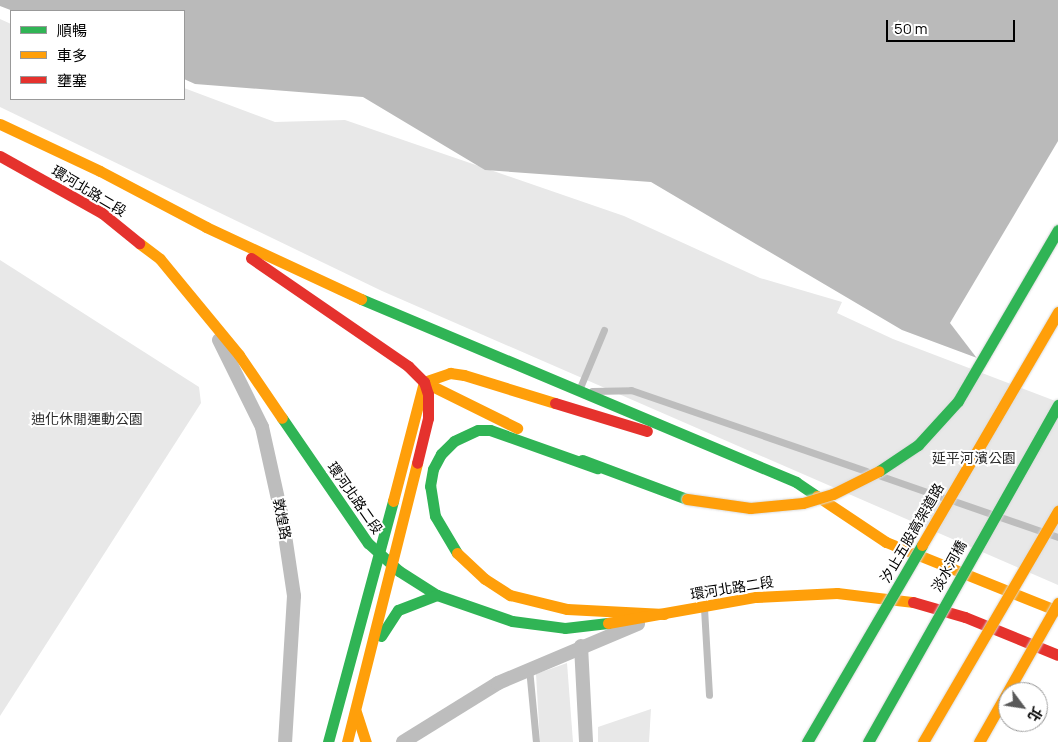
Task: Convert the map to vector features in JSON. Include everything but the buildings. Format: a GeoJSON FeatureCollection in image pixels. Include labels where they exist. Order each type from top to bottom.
{"type":"FeatureCollection","features":[{"type":"Feature","properties":{"kind":"main road","name":"環河北路二段"},"geometry":{"type":"LineString","coordinates":[[0,124],[100,171],[206,228],[416,324],[796,482],[886,542],[1058,611]]}},
{"type":"Feature","properties":{"kind":"main road","name":"環河北路二段"},"geometry":{"type":"LineString","coordinates":[[0,156],[102,213],[134,236],[160,259],[205,310],[239,355],[358,531],[379,556],[437,595],[512,621],[565,628],[664,614],[756,597],[837,593],[907,600],[965,617],[1058,655]]}},
{"type":"Feature","properties":{"kind":"main road"},"geometry":{"type":"LineString","coordinates":[[206,228],[408,366],[424,382],[597,468]]}},
{"type":"Feature","properties":{"kind":"main road"},"geometry":{"type":"LineString","coordinates":[[664,614],[567,609],[510,595],[485,579],[458,555],[435,516],[430,486],[433,469],[454,441],[478,430],[490,430],[687,498],[750,508],[803,502],[833,494],[875,474],[918,445],[958,401],[1058,230]]}},
{"type":"Feature","properties":{"kind":"main road","name":"汐止五股高架道路"},"geometry":{"type":"LineString","coordinates":[[806,742],[1058,312]]}},
{"type":"Feature","properties":{"kind":"main road"},"geometry":{"type":"LineString","coordinates":[[424,382],[450,373],[464,375],[755,464]]}},
{"type":"Feature","properties":{"kind":"main road"},"geometry":{"type":"LineString","coordinates":[[328,742],[340,707],[424,382]]}},
{"type":"Feature","properties":{"kind":"main road"},"geometry":{"type":"LineString","coordinates":[[347,742],[356,712],[430,406],[424,382]]}},
{"type":"Feature","properties":{"kind":"main road","name":"淡水河橋"},"geometry":{"type":"LineString","coordinates":[[868,742],[1058,405]]}},
{"type":"Feature","properties":{"kind":"main road"},"geometry":{"type":"LineString","coordinates":[[923,742],[1058,511]]}},
{"type":"Feature","properties":{"kind":"main road"},"geometry":{"type":"LineString","coordinates":[[368,662],[391,616],[410,604],[437,595]]}},
{"type":"Feature","properties":{"kind":"main road"},"geometry":{"type":"LineString","coordinates":[[979,742],[1058,602]]}},
{"type":"Feature","properties":{"kind":"main road"},"geometry":{"type":"LineString","coordinates":[[315,742],[340,707]]}},
{"type":"Feature","properties":{"kind":"main road"},"geometry":{"type":"LineString","coordinates":[[356,712],[366,742]]}},
{"type":"Feature","properties":{"kind":"street","name":"敦煌路"},"geometry":{"type":"LineString","coordinates":[[205,310],[262,427],[283,522],[294,596],[285,742]]}},
{"type":"Feature","properties":{"kind":"street"},"geometry":{"type":"LineString","coordinates":[[402,742],[460,704],[529,668],[664,614]]}},
{"type":"Feature","properties":{"kind":"street"},"geometry":{"type":"LineString","coordinates":[[581,646],[586,742]]}},
{"type":"Feature","properties":{"kind":"lane"},"geometry":{"type":"LineString","coordinates":[[604,330],[578,391],[631,390],[1058,537]]}},
{"type":"Feature","properties":{"kind":"lane"},"geometry":{"type":"LineString","coordinates":[[704,607],[709,695]]}},
{"type":"Feature","properties":{"kind":"lane"},"geometry":{"type":"LineString","coordinates":[[529,668],[536,742]]}},
{"type":"Feature","properties":{"kind":"green space","name":"延平河濱公園"},"geometry":{"type":"Polygon","coordinates":[[[0,19],[10,24],[10,100],[185,100],[185,88],[275,122],[345,120],[624,216],[760,278],[842,302],[837,313],[893,339],[1058,402],[1058,585],[382,291],[0,107],[0,19]]]}},
{"type":"Feature","properties":{"kind":"green space","name":"迪化休閒運動公園"},"geometry":{"type":"Polygon","coordinates":[[[0,260],[199,387],[201,403],[0,716],[0,260]]]}},
{"type":"Feature","properties":{"kind":"green space"},"geometry":{"type":"Polygon","coordinates":[[[567,663],[573,742],[540,742],[536,674],[567,663]]]}},
{"type":"Feature","properties":{"kind":"green space"},"geometry":{"type":"Polygon","coordinates":[[[651,709],[649,742],[598,742],[598,727],[651,709]]]}},
{"type":"Feature","properties":{"kind":"shaded area"},"geometry":{"type":"Polygon","coordinates":[[[0,0],[1058,0],[1058,388],[902,330],[651,182],[485,170],[363,97],[195,84],[185,79],[185,10],[10,10],[0,6],[0,0]]]}},
{"type":"Feature","properties":{"kind":"pier"},"geometry":{"type":"Polygon","coordinates":[[[1058,141],[1058,390],[979,361],[950,323],[1058,141]]]}},
{"type":"Feature","properties":{"kind":"traffic: fast"},"geometry":{"type":"LineString","coordinates":[[879,471],[918,445],[958,401],[1058,230]]}},
{"type":"Feature","properties":{"kind":"traffic: fast"},"geometry":{"type":"LineString","coordinates":[[361,299],[796,482],[817,496]]}},
{"type":"Feature","properties":{"kind":"traffic: fast"},"geometry":{"type":"LineString","coordinates":[[868,742],[1058,405]]}},
{"type":"Feature","properties":{"kind":"traffic: fast"},"geometry":{"type":"LineString","coordinates":[[282,418],[368,543],[399,571],[437,595],[512,621],[565,628],[608,623]]}},
{"type":"Feature","properties":{"kind":"traffic: fast"},"geometry":{"type":"LineString","coordinates":[[457,553],[435,516],[430,486],[433,469],[441,454],[454,441],[478,430],[490,430],[597,468]]}},
{"type":"Feature","properties":{"kind":"traffic: fast"},"geometry":{"type":"LineString","coordinates":[[582,460],[687,499]]}},
{"type":"Feature","properties":{"kind":"traffic: fast"},"geometry":{"type":"LineString","coordinates":[[328,742],[393,501]]}},
{"type":"Feature","properties":{"kind":"traffic: fast"},"geometry":{"type":"LineString","coordinates":[[807,742],[922,545]]}},
{"type":"Feature","properties":{"kind":"traffic: fast"},"geometry":{"type":"LineString","coordinates":[[381,636],[398,610],[437,595]]}},
{"type":"Feature","properties":{"kind":"traffic: slow"},"geometry":{"type":"LineString","coordinates":[[0,124],[100,171],[206,227],[361,299]]}},
{"type":"Feature","properties":{"kind":"traffic: slow"},"geometry":{"type":"LineString","coordinates":[[139,243],[160,259],[239,355],[282,418]]}},
{"type":"Feature","properties":{"kind":"traffic: slow"},"geometry":{"type":"LineString","coordinates":[[922,545],[1058,312]]}},
{"type":"Feature","properties":{"kind":"traffic: slow"},"geometry":{"type":"LineString","coordinates":[[393,501],[424,382],[450,373],[464,375],[555,403]]}},
{"type":"Feature","properties":{"kind":"traffic: slow"},"geometry":{"type":"LineString","coordinates":[[424,382],[517,428]]}},
{"type":"Feature","properties":{"kind":"traffic: slow"},"geometry":{"type":"LineString","coordinates":[[347,742],[417,463]]}},
{"type":"Feature","properties":{"kind":"traffic: slow"},"geometry":{"type":"LineString","coordinates":[[687,499],[750,508],[803,503],[833,494],[879,471]]}},
{"type":"Feature","properties":{"kind":"traffic: slow"},"geometry":{"type":"LineString","coordinates":[[817,496],[886,542],[1058,611]]}},
{"type":"Feature","properties":{"kind":"traffic: slow"},"geometry":{"type":"LineString","coordinates":[[923,742],[1058,511]]}},
{"type":"Feature","properties":{"kind":"traffic: slow"},"geometry":{"type":"LineString","coordinates":[[457,553],[485,579],[510,595],[567,609],[664,614]]}},
{"type":"Feature","properties":{"kind":"traffic: slow"},"geometry":{"type":"LineString","coordinates":[[608,623],[756,597],[837,593],[913,602]]}},
{"type":"Feature","properties":{"kind":"traffic: slow"},"geometry":{"type":"LineString","coordinates":[[979,742],[1058,603]]}},
{"type":"Feature","properties":{"kind":"traffic: slow"},"geometry":{"type":"LineString","coordinates":[[356,712],[366,742]]}},
{"type":"Feature","properties":{"kind":"traffic: jam"},"geometry":{"type":"LineString","coordinates":[[0,156],[102,213],[139,243]]}},
{"type":"Feature","properties":{"kind":"traffic: jam"},"geometry":{"type":"LineString","coordinates":[[251,258],[408,366],[424,382],[428,394],[428,418],[417,463]]}},
{"type":"Feature","properties":{"kind":"traffic: jam"},"geometry":{"type":"LineString","coordinates":[[555,403],[647,431]]}},
{"type":"Feature","properties":{"kind":"traffic: jam"},"geometry":{"type":"LineString","coordinates":[[913,602],[965,617],[1058,655]]}}]}
